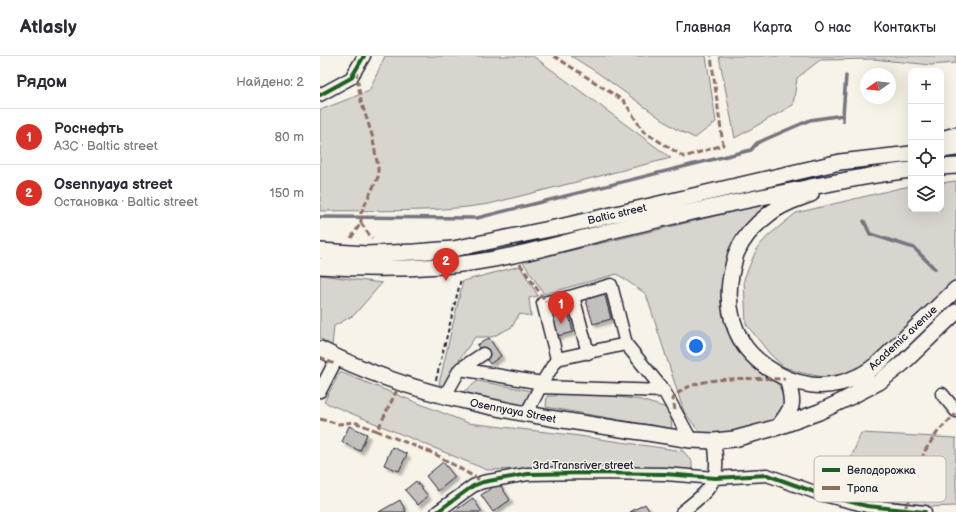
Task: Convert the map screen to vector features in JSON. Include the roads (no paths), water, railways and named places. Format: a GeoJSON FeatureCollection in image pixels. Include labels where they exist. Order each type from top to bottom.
{"type":"FeatureCollection","features":[{"type":"Feature","properties":{"kind":"main road"},"geometry":{"type":"LineString","coordinates":[[944,137],[956,135]]}},
{"type":"Feature","properties":{"kind":"main road"},"geometry":{"type":"LineString","coordinates":[[840,162],[908,147]]}},
{"type":"Feature","properties":{"kind":"main road"},"geometry":{"type":"LineString","coordinates":[[944,150],[956,148]]}},
{"type":"Feature","properties":{"kind":"main road","name":"Baltic street"},"geometry":{"type":"LineString","coordinates":[[320,251],[366,254],[453,249],[564,226],[840,162],[908,154]]}},
{"type":"Feature","properties":{"kind":"main road"},"geometry":{"type":"LineString","coordinates":[[944,167],[956,166]]}},
{"type":"Feature","properties":{"kind":"main road","name":"Baltic street"},"geometry":{"type":"LineString","coordinates":[[320,266],[405,268],[442,266],[488,260],[685,213],[848,179],[908,170]]}},
{"type":"Feature","properties":{"kind":"main road","name":"Academic avenue"},"geometry":{"type":"LineString","coordinates":[[848,179],[795,200],[768,214],[750,231],[736,252],[728,288],[730,308],[735,326],[743,343],[757,360],[788,380],[814,386],[831,385],[847,381],[860,376],[892,351],[956,288]]}},
{"type":"Feature","properties":{"kind":"main road","name":"Academic avenue"},"geometry":{"type":"LineString","coordinates":[[714,441],[734,439],[819,412],[879,382],[902,364],[956,312]]}},
{"type":"Feature","properties":{"kind":"main road","name":"Osennyaya Street"},"geometry":{"type":"LineString","coordinates":[[320,349],[377,375],[418,389],[526,415],[691,440],[714,441]]}},
{"type":"Feature","properties":{"kind":"main road"},"geometry":{"type":"LineString","coordinates":[[778,426],[791,410],[792,402],[788,380]]}},
{"type":"Feature","properties":{"kind":"street"},"geometry":{"type":"LineString","coordinates":[[320,95],[351,78],[364,56]]}},
{"type":"Feature","properties":{"kind":"street"},"geometry":{"type":"LineString","coordinates":[[557,360],[543,303],[611,285],[626,344],[664,391],[691,440]]}},
{"type":"Feature","properties":{"kind":"street"},"geometry":{"type":"LineString","coordinates":[[573,296],[588,353]]}},
{"type":"Feature","properties":{"kind":"street"},"geometry":{"type":"LineString","coordinates":[[526,415],[541,385],[557,360],[626,344]]}},
{"type":"Feature","properties":{"kind":"street"},"geometry":{"type":"LineString","coordinates":[[445,396],[460,370],[483,354]]}},
{"type":"Feature","properties":{"kind":"street"},"geometry":{"type":"LineString","coordinates":[[320,391],[337,358]]}},
{"type":"Feature","properties":{"kind":"street"},"geometry":{"type":"LineString","coordinates":[[460,370],[541,385],[664,391]]}},
{"type":"Feature","properties":{"kind":"street"},"geometry":{"type":"LineString","coordinates":[[942,394],[956,410]]}},
{"type":"Feature","properties":{"kind":"street"},"geometry":{"type":"LineString","coordinates":[[682,512],[704,494],[715,478],[717,458],[714,441]]}},
{"type":"Feature","properties":{"kind":"street","name":"3rd Transriver street"},"geometry":{"type":"LineString","coordinates":[[437,512],[473,486],[483,482],[528,474],[665,474],[715,478],[767,475],[814,492]]}},
{"type":"Feature","properties":{"kind":"street","name":"3rd Transriver street"},"geometry":{"type":"LineString","coordinates":[[851,502],[867,506],[924,512]]}},
{"type":"Feature","properties":{"kind":"waterway"},"geometry":{"type":"LineString","coordinates":[[843,121],[846,76]]}},
{"type":"Feature","properties":{"kind":"waterway"},"geometry":{"type":"LineString","coordinates":[[320,217],[477,218],[751,150],[757,143],[810,120],[843,115]]}},
{"type":"Feature","properties":{"kind":"waterway"},"geometry":{"type":"LineString","coordinates":[[864,221],[870,234],[914,248],[935,269]]}},
{"type":"Feature","properties":{"kind":"place","name":"Osennyaya street"},"geometry":{"type":"Point","coordinates":[446,281]}},
{"type":"Feature","properties":{"kind":"place","name":"Роснефть"},"geometry":{"type":"Point","coordinates":[561,324]}}]}
